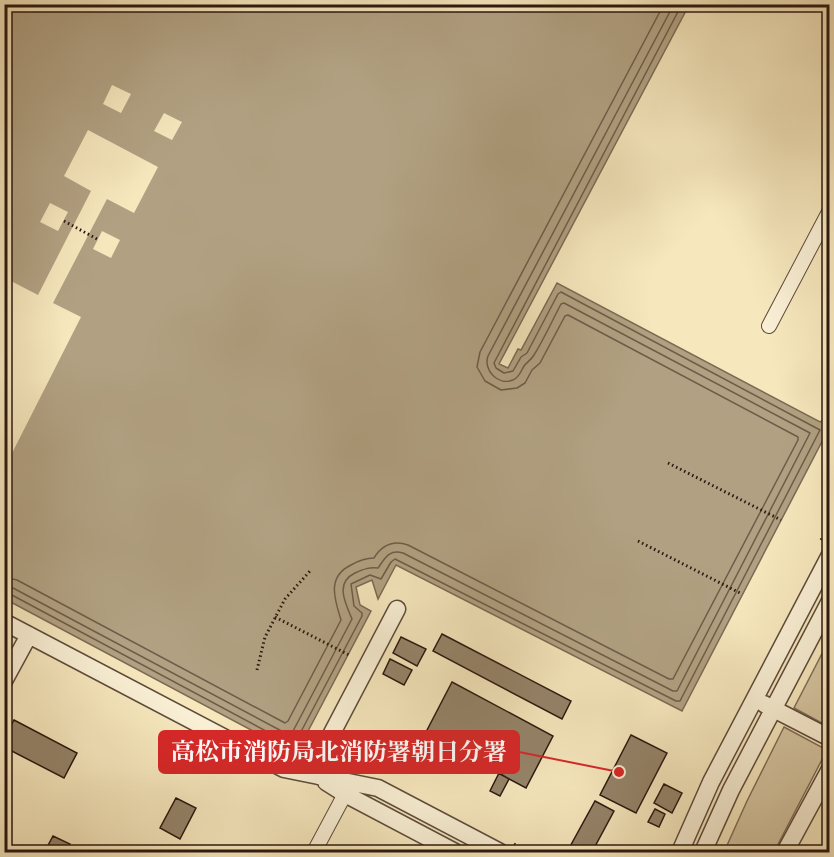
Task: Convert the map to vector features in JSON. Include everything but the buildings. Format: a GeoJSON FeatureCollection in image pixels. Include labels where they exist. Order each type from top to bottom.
{"type":"FeatureCollection","features":[{"type":"Feature","properties":{"kind":"street"},"geometry":{"type":"LineString","coordinates":[[769,326],[830,210]]}},
{"type":"Feature","properties":{"kind":"street"},"geometry":{"type":"LineString","coordinates":[[680,852],[711,782],[830,555]]}},
{"type":"Feature","properties":{"kind":"street"},"geometry":{"type":"LineString","coordinates":[[703,852],[730,790],[830,601]]}},
{"type":"Feature","properties":{"kind":"street"},"geometry":{"type":"LineString","coordinates":[[318,776],[320,756],[397,609]]}},
{"type":"Feature","properties":{"kind":"street"},"geometry":{"type":"LineString","coordinates":[[4,622],[284,769],[378,788],[500,852]]}},
{"type":"Feature","properties":{"kind":"street"},"geometry":{"type":"LineString","coordinates":[[4,681],[29,635]]}},
{"type":"Feature","properties":{"kind":"street"},"geometry":{"type":"LineString","coordinates":[[754,699],[830,738]]}},
{"type":"Feature","properties":{"kind":"street"},"geometry":{"type":"LineString","coordinates":[[785,852],[830,769]]}},
{"type":"Feature","properties":{"kind":"street"},"geometry":{"type":"LineString","coordinates":[[318,776],[345,794],[455,852]]}},
{"type":"Feature","properties":{"kind":"street"},"geometry":{"type":"LineString","coordinates":[[314,852],[345,794]]}},
{"type":"Feature","properties":{"kind":"path"},"geometry":{"type":"LineString","coordinates":[[64,221],[97,239]]}},
{"type":"Feature","properties":{"kind":"path"},"geometry":{"type":"LineString","coordinates":[[668,463],[782,520]]}},
{"type":"Feature","properties":{"kind":"path"},"geometry":{"type":"LineString","coordinates":[[638,541],[742,594]]}},
{"type":"Feature","properties":{"kind":"path"},"geometry":{"type":"LineString","coordinates":[[257,670],[265,637],[275,617],[285,599],[310,571]]}},
{"type":"Feature","properties":{"kind":"path"},"geometry":{"type":"LineString","coordinates":[[275,617],[348,655]]}},
{"type":"Feature","properties":{"kind":"shaded area"},"geometry":{"type":"Polygon","coordinates":[[[829,640],[829,727],[794,708],[829,640]]]}},
{"type":"Feature","properties":{"kind":"shaded area"},"geometry":{"type":"Polygon","coordinates":[[[784,727],[827,750],[774,852],[724,852],[747,801],[784,727]]]}},
{"type":"Feature","properties":{"kind":"water"},"geometry":{"type":"Polygon","coordinates":[[[4,5],[689,5],[499,364],[508,368],[518,349],[521,350],[557,283],[820,422],[825,419],[829,423],[829,428],[682,711],[396,565],[378,599],[372,580],[356,587],[360,605],[371,611],[296,754],[5,599],[4,5]]]}},
{"type":"Feature","properties":{"kind":"pier"},"geometry":{"type":"Polygon","coordinates":[[[112,85],[131,94],[121,113],[103,104],[112,85]]]}},
{"type":"Feature","properties":{"kind":"pier"},"geometry":{"type":"Polygon","coordinates":[[[164,113],[182,122],[172,140],[154,131],[164,113]]]}},
{"type":"Feature","properties":{"kind":"pier"},"geometry":{"type":"Polygon","coordinates":[[[88,130],[158,167],[134,213],[107,199],[53,303],[81,317],[5,467],[5,294],[11,281],[38,295],[91,191],[64,176],[88,130]]]}},
{"type":"Feature","properties":{"kind":"pier"},"geometry":{"type":"Polygon","coordinates":[[[50,203],[68,212],[58,231],[40,222],[50,203]]]}},
{"type":"Feature","properties":{"kind":"pier"},"geometry":{"type":"Polygon","coordinates":[[[102,231],[120,240],[111,258],[93,249],[102,231]]]}},
{"type":"Feature","properties":{"kind":"place","name":"高松市消防局北消防署朝日分署"},"geometry":{"type":"Point","coordinates":[619,772]}}]}
